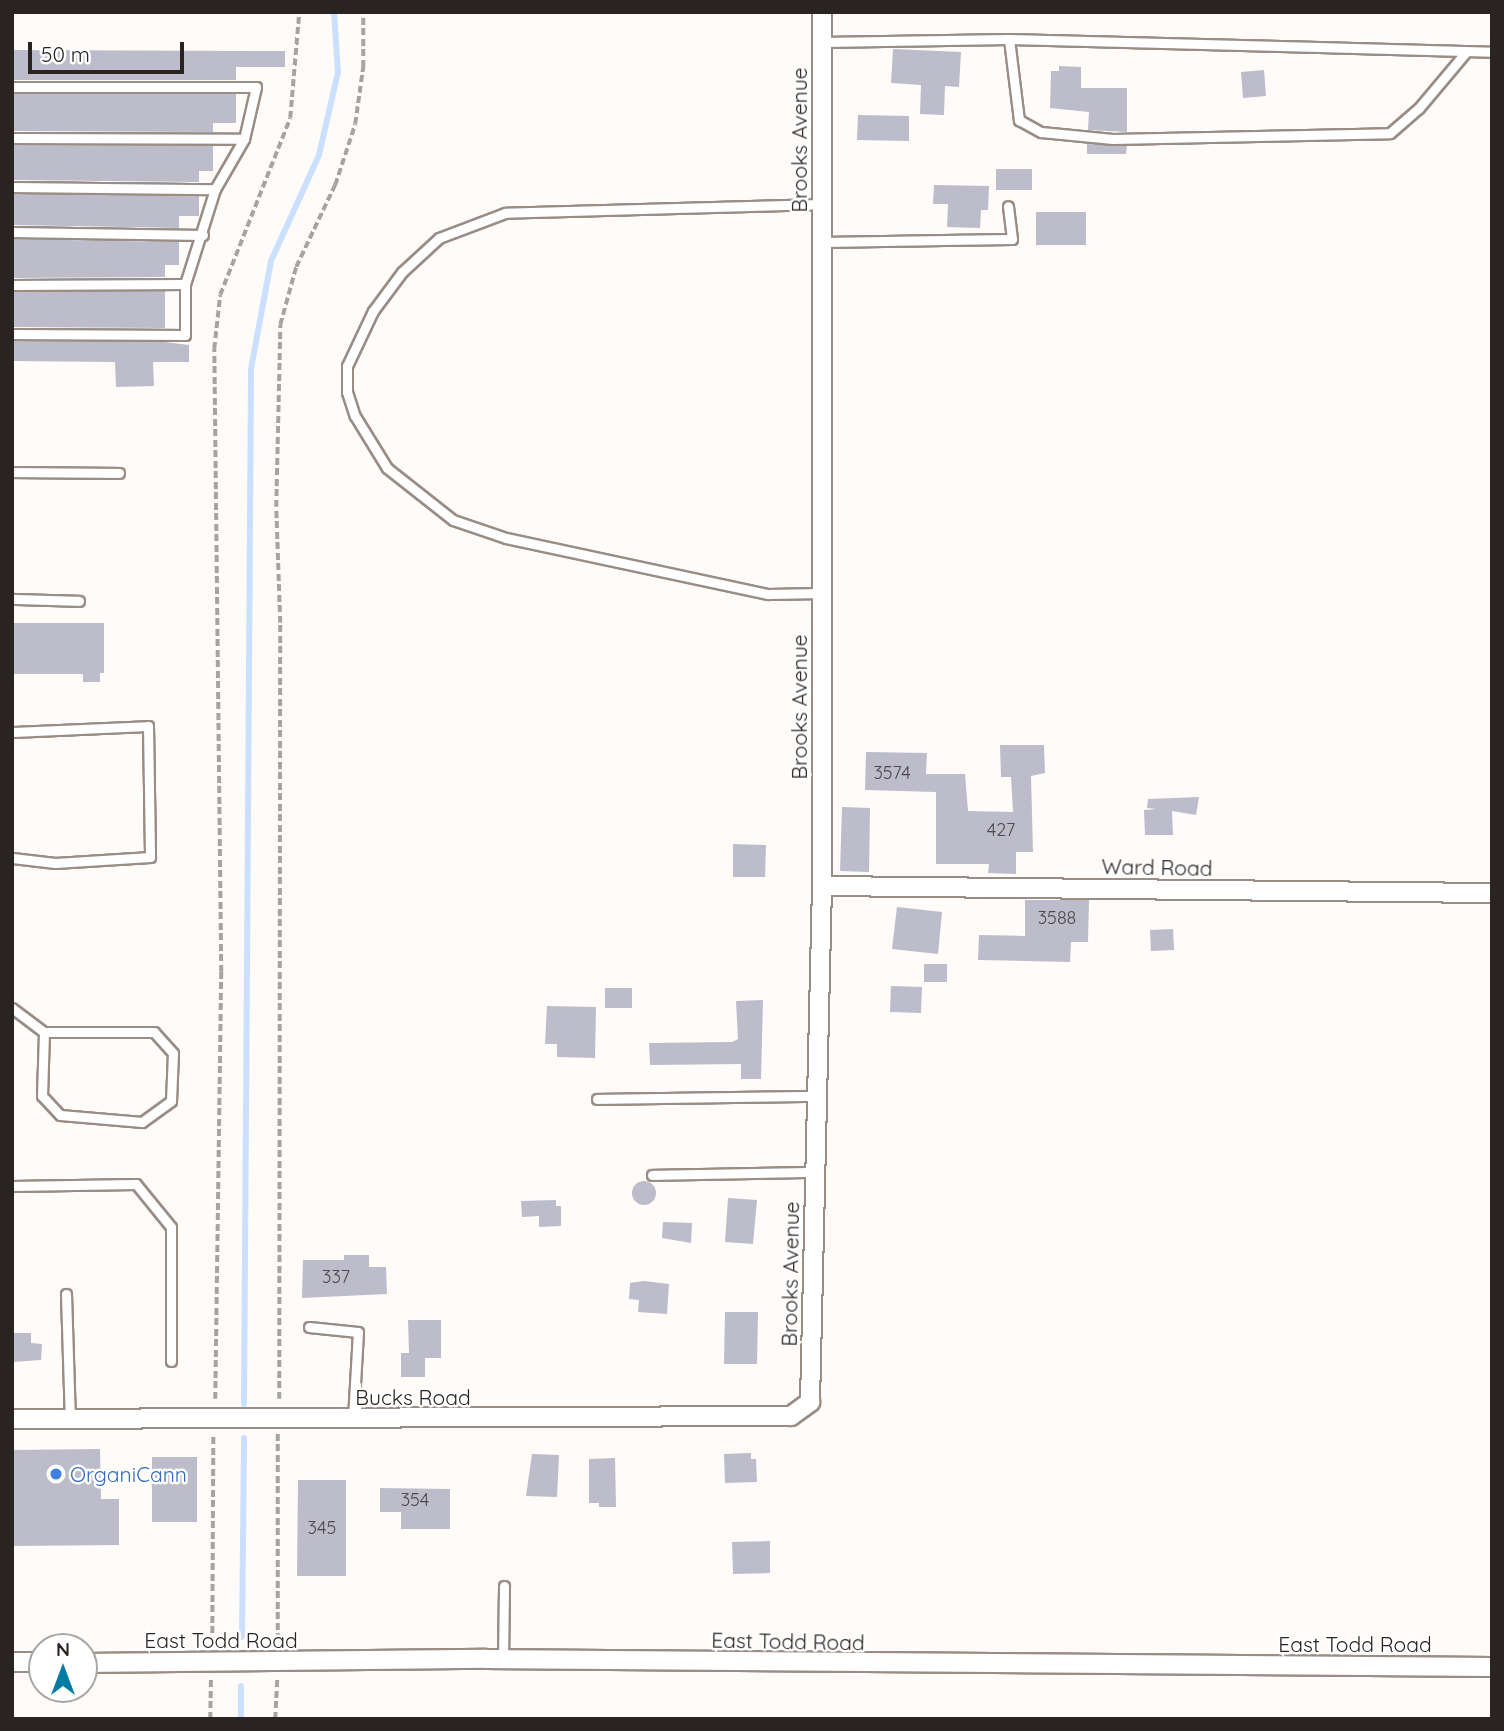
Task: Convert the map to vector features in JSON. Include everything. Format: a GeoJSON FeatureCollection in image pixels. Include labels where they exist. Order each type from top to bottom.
{"type":"FeatureCollection","features":[{"type":"Feature","properties":{"kind":"street","name":"Brooks Avenue"},"geometry":{"type":"LineString","coordinates":[[810,1402],[822,886],[822,12]]}},
{"type":"Feature","properties":{"kind":"street","name":"Ward Road"},"geometry":{"type":"LineString","coordinates":[[822,886],[1492,893]]}},
{"type":"Feature","properties":{"kind":"street","name":"Bucks Road"},"geometry":{"type":"LineString","coordinates":[[12,1419],[278,1421],[791,1416],[810,1402]]}},
{"type":"Feature","properties":{"kind":"street","name":"East Todd Road"},"geometry":{"type":"LineString","coordinates":[[98,1663],[503,1660],[1492,1667]]}},
{"type":"Feature","properties":{"kind":"lane"},"geometry":{"type":"LineString","coordinates":[[822,42],[1009,39],[1492,52]]}},
{"type":"Feature","properties":{"kind":"lane"},"geometry":{"type":"LineString","coordinates":[[1009,39],[1018,120],[1041,132],[1113,139],[1390,133],[1419,108],[1466,52]]}},
{"type":"Feature","properties":{"kind":"lane"},"geometry":{"type":"LineString","coordinates":[[12,86],[256,86],[244,139],[215,189],[203,235],[185,284],[185,335],[12,334]]}},
{"type":"Feature","properties":{"kind":"lane"},"geometry":{"type":"LineString","coordinates":[[12,138],[244,139]]}},
{"type":"Feature","properties":{"kind":"lane"},"geometry":{"type":"LineString","coordinates":[[12,187],[215,189]]}},
{"type":"Feature","properties":{"kind":"lane"},"geometry":{"type":"LineString","coordinates":[[822,204],[505,213],[439,238],[402,272],[373,311],[348,366],[348,392],[355,415],[387,468],[453,520],[506,538],[768,594],[822,593]]}},
{"type":"Feature","properties":{"kind":"lane"},"geometry":{"type":"LineString","coordinates":[[822,242],[1012,239],[1008,206]]}},
{"type":"Feature","properties":{"kind":"lane"},"geometry":{"type":"LineString","coordinates":[[12,232],[203,235]]}},
{"type":"Feature","properties":{"kind":"lane"},"geometry":{"type":"LineString","coordinates":[[12,285],[185,284]]}},
{"type":"Feature","properties":{"kind":"lane"},"geometry":{"type":"LineString","coordinates":[[12,472],[119,473]]}},
{"type":"Feature","properties":{"kind":"lane"},"geometry":{"type":"LineString","coordinates":[[12,599],[79,601]]}},
{"type":"Feature","properties":{"kind":"lane"},"geometry":{"type":"LineString","coordinates":[[12,732],[148,726],[150,857],[55,863],[12,858]]}},
{"type":"Feature","properties":{"kind":"lane"},"geometry":{"type":"LineString","coordinates":[[12,1008],[44,1032],[154,1032],[173,1053],[171,1101],[142,1122],[60,1115],[42,1096],[44,1032]]}},
{"type":"Feature","properties":{"kind":"lane"},"geometry":{"type":"LineString","coordinates":[[597,1099],[817,1097]]}},
{"type":"Feature","properties":{"kind":"lane"},"geometry":{"type":"LineString","coordinates":[[652,1175],[815,1171]]}},
{"type":"Feature","properties":{"kind":"lane"},"geometry":{"type":"LineString","coordinates":[[12,1186],[136,1184],[171,1227],[171,1360]]}},
{"type":"Feature","properties":{"kind":"lane"},"geometry":{"type":"LineString","coordinates":[[66,1294],[70,1419]]}},
{"type":"Feature","properties":{"kind":"lane"},"geometry":{"type":"LineString","coordinates":[[309,1327],[358,1332],[353,1420]]}},
{"type":"Feature","properties":{"kind":"lane"},"geometry":{"type":"LineString","coordinates":[[503,1660],[504,1586]]}},
{"type":"Feature","properties":{"kind":"path"},"geometry":{"type":"LineString","coordinates":[[210,1719],[221,972],[214,349],[220,295],[290,118],[299,12]]}},
{"type":"Feature","properties":{"kind":"path"},"geometry":{"type":"LineString","coordinates":[[275,1719],[278,1663],[281,786],[276,507],[280,324],[296,267],[335,184],[355,124],[363,67],[363,12]]}},
{"type":"Feature","properties":{"kind":"building"},"geometry":{"type":"Polygon","coordinates":[[[893,49],[961,52],[959,87],[945,86],[944,115],[920,114],[921,85],[891,83],[893,49]]]}},
{"type":"Feature","properties":{"kind":"building"},"geometry":{"type":"Polygon","coordinates":[[[12,50],[285,51],[285,67],[236,67],[236,80],[12,80],[12,50]]]}},
{"type":"Feature","properties":{"kind":"building"},"geometry":{"type":"Polygon","coordinates":[[[1059,66],[1081,67],[1081,88],[1127,88],[1127,132],[1088,130],[1089,112],[1050,108],[1051,71],[1059,71],[1059,66]]]}},
{"type":"Feature","properties":{"kind":"building"},"geometry":{"type":"Polygon","coordinates":[[[1264,70],[1266,96],[1243,98],[1241,72],[1264,70]]]}},
{"type":"Feature","properties":{"kind":"building"},"geometry":{"type":"Polygon","coordinates":[[[12,94],[236,94],[236,123],[213,123],[213,132],[12,131],[12,94]]]}},
{"type":"Feature","properties":{"kind":"building"},"geometry":{"type":"Polygon","coordinates":[[[858,115],[909,116],[909,141],[857,140],[858,115]]]}},
{"type":"Feature","properties":{"kind":"building"},"geometry":{"type":"Polygon","coordinates":[[[1087,144],[1127,146],[1126,154],[1087,154],[1087,144]]]}},
{"type":"Feature","properties":{"kind":"building"},"geometry":{"type":"Polygon","coordinates":[[[12,145],[213,146],[213,171],[199,171],[199,182],[12,180],[12,145]]]}},
{"type":"Feature","properties":{"kind":"building"},"geometry":{"type":"Polygon","coordinates":[[[996,169],[1032,169],[1032,190],[996,190],[996,169]]]}},
{"type":"Feature","properties":{"kind":"building"},"geometry":{"type":"Polygon","coordinates":[[[934,185],[989,186],[988,210],[981,210],[980,228],[947,227],[948,204],[933,204],[934,185]]]}},
{"type":"Feature","properties":{"kind":"building"},"geometry":{"type":"Polygon","coordinates":[[[12,194],[199,196],[199,216],[179,216],[179,228],[12,225],[12,194]]]}},
{"type":"Feature","properties":{"kind":"building"},"geometry":{"type":"Polygon","coordinates":[[[1036,212],[1086,212],[1086,245],[1036,245],[1036,212]]]}},
{"type":"Feature","properties":{"kind":"building"},"geometry":{"type":"Polygon","coordinates":[[[12,239],[179,242],[179,265],[165,265],[165,277],[12,278],[12,239]]]}},
{"type":"Feature","properties":{"kind":"building"},"geometry":{"type":"Polygon","coordinates":[[[165,291],[165,328],[12,327],[12,292],[165,291]]]}},
{"type":"Feature","properties":{"kind":"building"},"geometry":{"type":"Polygon","coordinates":[[[12,341],[165,342],[189,345],[189,362],[153,362],[154,386],[116,387],[115,362],[12,361],[12,341]]]}},
{"type":"Feature","properties":{"kind":"building"},"geometry":{"type":"Polygon","coordinates":[[[12,623],[104,623],[104,673],[100,673],[100,682],[83,682],[83,674],[12,674],[12,623]]]}},
{"type":"Feature","properties":{"kind":"building"},"geometry":{"type":"Polygon","coordinates":[[[1000,745],[1044,745],[1045,773],[1031,776],[1033,852],[1016,852],[1016,874],[988,873],[989,864],[936,864],[936,792],[865,790],[866,752],[927,753],[926,774],[965,774],[968,811],[1013,812],[1011,777],[1001,777],[1000,745]]]}},
{"type":"Feature","properties":{"kind":"building"},"geometry":{"type":"Polygon","coordinates":[[[1199,797],[1196,815],[1172,811],[1173,835],[1145,835],[1144,810],[1157,809],[1147,808],[1148,799],[1199,797]]]}},
{"type":"Feature","properties":{"kind":"building"},"geometry":{"type":"Polygon","coordinates":[[[842,807],[870,808],[869,872],[840,871],[842,807]]]}},
{"type":"Feature","properties":{"kind":"building"},"geometry":{"type":"Polygon","coordinates":[[[733,844],[766,845],[765,877],[733,877],[733,844]]]}},
{"type":"Feature","properties":{"kind":"building"},"geometry":{"type":"Polygon","coordinates":[[[1025,900],[1089,900],[1088,942],[1071,942],[1070,962],[978,960],[979,935],[1025,936],[1025,900]]]}},
{"type":"Feature","properties":{"kind":"building"},"geometry":{"type":"Polygon","coordinates":[[[897,907],[942,912],[938,954],[892,949],[897,907]]]}},
{"type":"Feature","properties":{"kind":"building"},"geometry":{"type":"Polygon","coordinates":[[[1173,929],[1174,950],[1151,951],[1150,930],[1173,929]]]}},
{"type":"Feature","properties":{"kind":"building"},"geometry":{"type":"Polygon","coordinates":[[[924,964],[947,964],[947,982],[924,982],[924,964]]]}},
{"type":"Feature","properties":{"kind":"building"},"geometry":{"type":"Polygon","coordinates":[[[891,986],[922,987],[921,1013],[890,1012],[891,986]]]}},
{"type":"Feature","properties":{"kind":"building"},"geometry":{"type":"Polygon","coordinates":[[[605,988],[632,988],[632,1008],[605,1008],[605,988]]]}},
{"type":"Feature","properties":{"kind":"building"},"geometry":{"type":"Polygon","coordinates":[[[763,1000],[761,1079],[741,1079],[741,1064],[650,1065],[649,1043],[732,1042],[738,1039],[736,1001],[763,1000]]]}},
{"type":"Feature","properties":{"kind":"building"},"geometry":{"type":"Polygon","coordinates":[[[547,1006],[596,1007],[595,1058],[557,1057],[557,1044],[545,1044],[547,1006]]]}},
{"type":"Feature","properties":{"kind":"building"},"geometry":{"type":"Polygon","coordinates":[[[644,1181],[655,1188],[656,1193],[649,1204],[644,1205],[633,1198],[632,1193],[639,1182],[644,1181]]]}},
{"type":"Feature","properties":{"kind":"building"},"geometry":{"type":"Polygon","coordinates":[[[728,1198],[757,1200],[753,1244],[725,1242],[728,1198]]]}},
{"type":"Feature","properties":{"kind":"building"},"geometry":{"type":"Polygon","coordinates":[[[556,1200],[556,1206],[561,1206],[561,1226],[539,1227],[539,1216],[522,1217],[521,1201],[556,1200]]]}},
{"type":"Feature","properties":{"kind":"building"},"geometry":{"type":"Polygon","coordinates":[[[663,1222],[692,1223],[691,1243],[662,1238],[663,1222]]]}},
{"type":"Feature","properties":{"kind":"building"},"geometry":{"type":"Polygon","coordinates":[[[344,1255],[369,1255],[369,1267],[386,1267],[387,1294],[302,1298],[303,1260],[344,1260],[344,1255]]]}},
{"type":"Feature","properties":{"kind":"building"},"geometry":{"type":"Polygon","coordinates":[[[644,1281],[669,1284],[667,1314],[638,1312],[639,1300],[629,1299],[630,1283],[644,1281]]]}},
{"type":"Feature","properties":{"kind":"building"},"geometry":{"type":"Polygon","coordinates":[[[725,1312],[758,1312],[757,1364],[724,1364],[725,1312]]]}},
{"type":"Feature","properties":{"kind":"building"},"geometry":{"type":"Polygon","coordinates":[[[408,1320],[441,1320],[441,1358],[425,1358],[425,1377],[401,1377],[401,1353],[409,1353],[408,1320]]]}},
{"type":"Feature","properties":{"kind":"building"},"geometry":{"type":"Polygon","coordinates":[[[12,1333],[31,1333],[31,1343],[42,1344],[41,1360],[12,1362],[12,1333]]]}},
{"type":"Feature","properties":{"kind":"building","name":"OrganiCann"},"geometry":{"type":"Polygon","coordinates":[[[100,1449],[101,1499],[119,1499],[119,1545],[12,1546],[12,1450],[100,1449]]]}},
{"type":"Feature","properties":{"kind":"building"},"geometry":{"type":"Polygon","coordinates":[[[751,1453],[751,1459],[756,1459],[757,1482],[725,1483],[724,1454],[751,1453]]]}},
{"type":"Feature","properties":{"kind":"building"},"geometry":{"type":"Polygon","coordinates":[[[532,1454],[559,1455],[557,1497],[526,1496],[532,1454]]]}},
{"type":"Feature","properties":{"kind":"building"},"geometry":{"type":"Polygon","coordinates":[[[152,1457],[197,1457],[197,1522],[152,1522],[152,1457]]]}},
{"type":"Feature","properties":{"kind":"building"},"geometry":{"type":"Polygon","coordinates":[[[615,1458],[616,1507],[599,1507],[599,1503],[589,1503],[589,1459],[615,1458]]]}},
{"type":"Feature","properties":{"kind":"building"},"geometry":{"type":"Polygon","coordinates":[[[298,1480],[346,1480],[346,1576],[297,1576],[298,1480]]]}},
{"type":"Feature","properties":{"kind":"building"},"geometry":{"type":"Polygon","coordinates":[[[380,1488],[450,1489],[450,1529],[401,1529],[401,1512],[380,1512],[380,1488]]]}},
{"type":"Feature","properties":{"kind":"building"},"geometry":{"type":"Polygon","coordinates":[[[770,1541],[770,1573],[733,1574],[732,1542],[770,1541]]]}},
{"type":"Feature","properties":{"kind":"waterway"},"geometry":{"type":"LineString","coordinates":[[244,1404],[251,369],[271,261],[319,155],[338,72],[334,12]]}},
{"type":"Feature","properties":{"kind":"waterway"},"geometry":{"type":"LineString","coordinates":[[242,1637],[244,1438]]}},
{"type":"Feature","properties":{"kind":"waterway"},"geometry":{"type":"LineString","coordinates":[[241,1686],[241,1719]]}},
{"type":"Feature","properties":{"kind":"place","name":"OrganiCann"},"geometry":{"type":"Point","coordinates":[56,1474]}}]}
